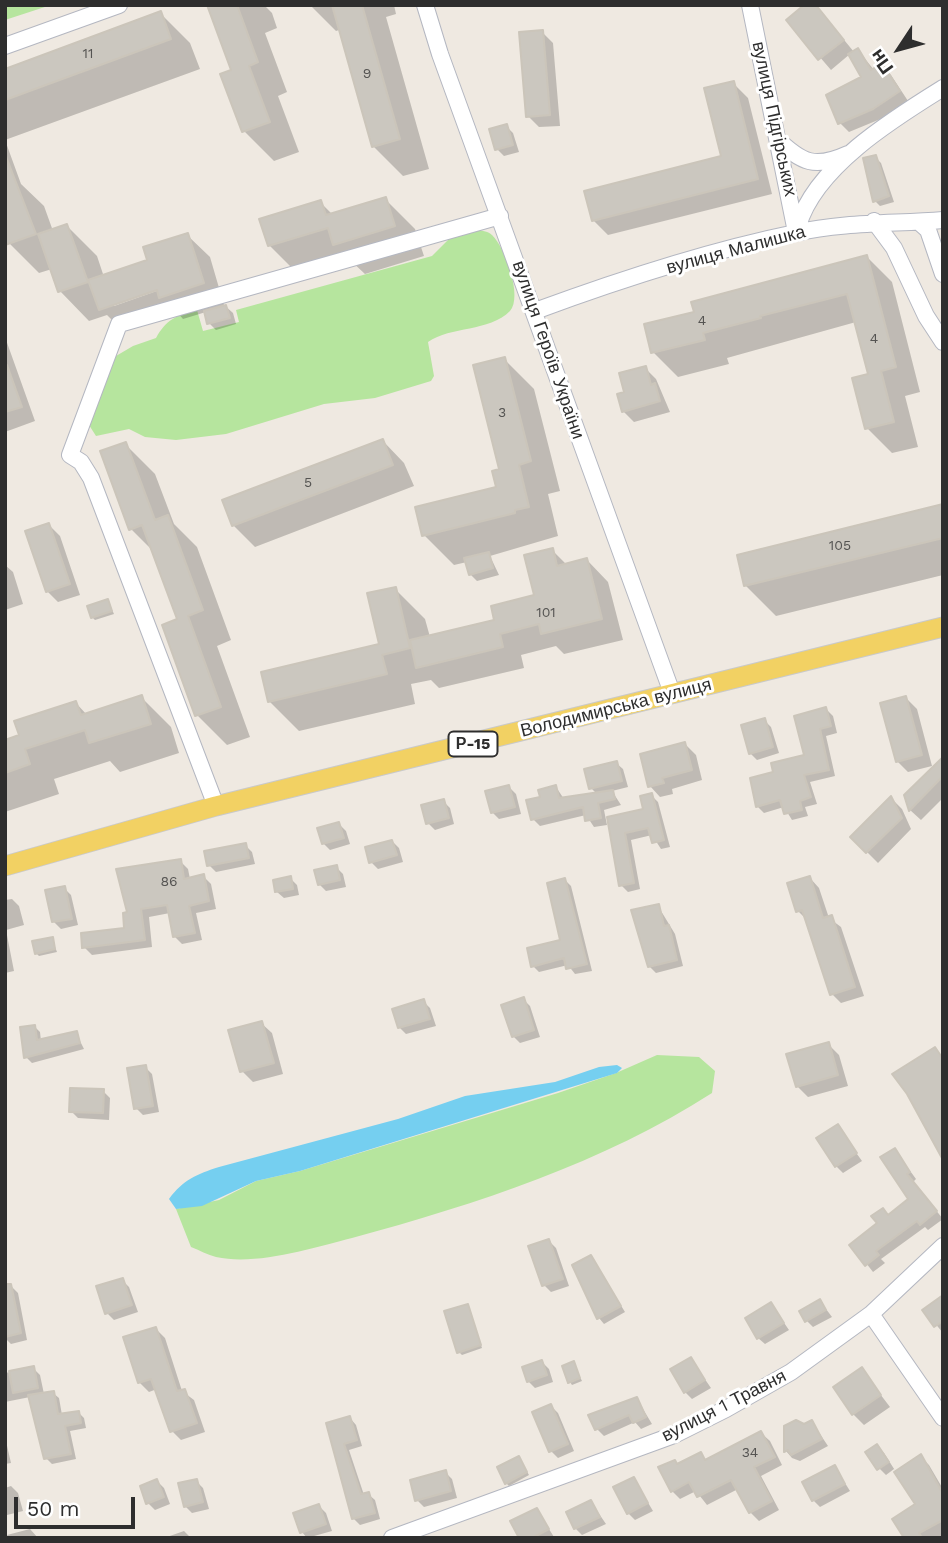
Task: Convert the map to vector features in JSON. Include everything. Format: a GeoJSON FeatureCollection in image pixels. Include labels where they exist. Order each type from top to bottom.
{"type":"FeatureCollection","features":[{"type":"Feature","properties":{"kind":"main road","name":"Володимирська вулиця"},"geometry":{"type":"LineString","coordinates":[[5,866],[216,806],[943,627]]}},
{"type":"Feature","properties":{"kind":"street"},"geometry":{"type":"LineString","coordinates":[[5,46],[119,5]]}},
{"type":"Feature","properties":{"kind":"street","name":"вулиця Героїв України"},"geometry":{"type":"LineString","coordinates":[[425,5],[440,54],[672,694]]}},
{"type":"Feature","properties":{"kind":"street","name":"вулиця Підгірських"},"geometry":{"type":"LineString","coordinates":[[750,5],[796,232]]}},
{"type":"Feature","properties":{"kind":"street"},"geometry":{"type":"LineString","coordinates":[[796,232],[804,204],[852,152],[882,126],[943,88]]}},
{"type":"Feature","properties":{"kind":"street"},"geometry":{"type":"LineString","coordinates":[[776,139],[803,161],[832,162],[852,152]]}},
{"type":"Feature","properties":{"kind":"street"},"geometry":{"type":"LineString","coordinates":[[216,806],[91,478],[81,462],[71,455],[119,324],[500,216]]}},
{"type":"Feature","properties":{"kind":"street","name":"вулиця Малишка"},"geometry":{"type":"LineString","coordinates":[[535,311],[731,248],[796,232],[874,222],[943,220]]}},
{"type":"Feature","properties":{"kind":"street"},"geometry":{"type":"LineString","coordinates":[[874,222],[894,248],[926,316],[943,342]]}},
{"type":"Feature","properties":{"kind":"street"},"geometry":{"type":"LineString","coordinates":[[919,222],[928,230],[943,274]]}},
{"type":"Feature","properties":{"kind":"street","name":"вулиця 1 Травня"},"geometry":{"type":"LineString","coordinates":[[392,1538],[674,1435],[791,1372],[870,1314],[943,1245]]}},
{"type":"Feature","properties":{"kind":"street"},"geometry":{"type":"LineString","coordinates":[[870,1314],[943,1418]]}},
{"type":"Feature","properties":{"kind":"green space"},"geometry":{"type":"Polygon","coordinates":[[[5,5],[51,5],[5,20],[5,5]]]}},
{"type":"Feature","properties":{"kind":"green space"},"geometry":{"type":"Polygon","coordinates":[[[477,230],[490,234],[502,250],[511,272],[513,304],[510,311],[501,318],[481,326],[448,333],[428,342],[434,376],[431,381],[375,398],[324,404],[226,434],[176,440],[145,437],[129,429],[96,436],[89,425],[116,356],[133,346],[156,338],[177,316],[197,310],[203,331],[239,322],[236,310],[432,256],[451,237],[477,230]]]}},
{"type":"Feature","properties":{"kind":"green space"},"geometry":{"type":"Polygon","coordinates":[[[657,1055],[699,1057],[715,1071],[712,1093],[670,1118],[583,1161],[446,1211],[302,1251],[266,1258],[232,1259],[213,1256],[191,1247],[176,1209],[219,1200],[256,1181],[300,1171],[558,1093],[616,1073],[657,1055]]]}},
{"type":"Feature","properties":{"kind":"water"},"geometry":{"type":"Polygon","coordinates":[[[617,1065],[622,1068],[617,1073],[300,1171],[256,1181],[202,1206],[176,1209],[169,1199],[191,1178],[219,1167],[398,1119],[465,1096],[555,1082],[599,1067],[617,1065]]]}},
{"type":"Feature","properties":{"kind":"building"},"geometry":{"type":"Polygon","coordinates":[[[207,5],[237,5],[258,62],[249,66],[270,122],[242,132],[220,74],[231,70],[207,5]]]}},
{"type":"Feature","properties":{"kind":"building"},"geometry":{"type":"Polygon","coordinates":[[[332,5],[362,5],[400,139],[372,147],[332,5]]]}},
{"type":"Feature","properties":{"kind":"building"},"geometry":{"type":"Polygon","coordinates":[[[804,5],[816,5],[844,40],[818,60],[786,20],[804,5]]]}},
{"type":"Feature","properties":{"kind":"building"},"geometry":{"type":"Polygon","coordinates":[[[161,11],[171,39],[5,100],[5,69],[161,11]]]}},
{"type":"Feature","properties":{"kind":"building"},"geometry":{"type":"Polygon","coordinates":[[[543,30],[550,115],[526,117],[519,32],[543,30]]]}},
{"type":"Feature","properties":{"kind":"building"},"geometry":{"type":"Polygon","coordinates":[[[858,48],[871,70],[882,63],[900,91],[873,109],[838,124],[826,95],[861,77],[848,54],[858,48]]]}},
{"type":"Feature","properties":{"kind":"building"},"geometry":{"type":"Polygon","coordinates":[[[734,81],[758,179],[592,221],[584,191],[721,156],[704,88],[734,81]]]}},
{"type":"Feature","properties":{"kind":"building"},"geometry":{"type":"Polygon","coordinates":[[[507,124],[513,145],[495,150],[489,129],[507,124]]]}},
{"type":"Feature","properties":{"kind":"building"},"geometry":{"type":"Polygon","coordinates":[[[5,154],[36,234],[5,245],[5,154]]]}},
{"type":"Feature","properties":{"kind":"building"},"geometry":{"type":"Polygon","coordinates":[[[876,155],[889,196],[873,202],[863,158],[876,155]]]}},
{"type":"Feature","properties":{"kind":"building"},"geometry":{"type":"Polygon","coordinates":[[[386,197],[395,226],[333,245],[328,228],[268,246],[259,219],[321,200],[326,215],[386,197]]]}},
{"type":"Feature","properties":{"kind":"building"},"geometry":{"type":"Polygon","coordinates":[[[67,224],[88,282],[58,292],[38,234],[67,224]]]}},
{"type":"Feature","properties":{"kind":"building"},"geometry":{"type":"Polygon","coordinates":[[[188,233],[204,283],[159,298],[157,290],[99,310],[88,280],[147,260],[143,247],[188,233]]]}},
{"type":"Feature","properties":{"kind":"building"},"geometry":{"type":"Polygon","coordinates":[[[867,255],[896,367],[881,371],[894,422],[865,429],[852,378],[868,374],[847,294],[703,333],[705,340],[651,353],[644,324],[694,312],[691,302],[867,255]]]}},
{"type":"Feature","properties":{"kind":"building"},"geometry":{"type":"Polygon","coordinates":[[[226,305],[230,318],[207,324],[204,311],[226,305]]]}},
{"type":"Feature","properties":{"kind":"building"},"geometry":{"type":"Polygon","coordinates":[[[505,357],[531,461],[519,465],[529,507],[515,510],[515,513],[422,536],[415,507],[496,487],[492,471],[499,469],[473,365],[505,357]]]}},
{"type":"Feature","properties":{"kind":"building"},"geometry":{"type":"Polygon","coordinates":[[[7,365],[22,407],[5,412],[5,366],[7,365]]]}},
{"type":"Feature","properties":{"kind":"building"},"geometry":{"type":"Polygon","coordinates":[[[646,366],[651,385],[655,383],[660,401],[622,412],[617,394],[624,392],[619,373],[646,366]]]}},
{"type":"Feature","properties":{"kind":"building"},"geometry":{"type":"Polygon","coordinates":[[[383,439],[393,465],[232,526],[222,500],[383,439]]]}},
{"type":"Feature","properties":{"kind":"building"},"geometry":{"type":"Polygon","coordinates":[[[126,442],[155,520],[168,515],[203,610],[188,616],[221,707],[195,716],[162,625],[177,619],[142,525],[129,530],[100,451],[126,442]]]}},
{"type":"Feature","properties":{"kind":"building"},"geometry":{"type":"Polygon","coordinates":[[[943,504],[943,538],[744,586],[737,555],[943,504]]]}},
{"type":"Feature","properties":{"kind":"building"},"geometry":{"type":"Polygon","coordinates":[[[49,523],[70,584],[46,592],[25,531],[49,523]]]}},
{"type":"Feature","properties":{"kind":"building"},"geometry":{"type":"Polygon","coordinates":[[[553,548],[557,566],[587,558],[602,619],[541,634],[539,624],[500,634],[503,647],[416,668],[410,640],[494,620],[491,606],[534,595],[524,555],[553,548]]]}},
{"type":"Feature","properties":{"kind":"building"},"geometry":{"type":"Polygon","coordinates":[[[489,552],[493,568],[469,575],[464,558],[489,552]]]}},
{"type":"Feature","properties":{"kind":"building"},"geometry":{"type":"Polygon","coordinates":[[[396,587],[410,648],[382,655],[387,674],[268,702],[261,672],[379,644],[367,593],[396,587]]]}},
{"type":"Feature","properties":{"kind":"building"},"geometry":{"type":"Polygon","coordinates":[[[108,599],[112,611],[91,618],[87,606],[108,599]]]}},
{"type":"Feature","properties":{"kind":"building"},"geometry":{"type":"Polygon","coordinates":[[[142,695],[151,724],[89,743],[85,730],[25,749],[30,764],[5,773],[5,740],[19,735],[14,721],[76,701],[81,715],[142,695]]]}},
{"type":"Feature","properties":{"kind":"building"},"geometry":{"type":"Polygon","coordinates":[[[906,696],[922,755],[896,762],[880,703],[906,696]]]}},
{"type":"Feature","properties":{"kind":"building"},"geometry":{"type":"Polygon","coordinates":[[[826,707],[831,726],[820,729],[829,770],[804,775],[811,797],[800,801],[802,810],[784,814],[780,800],[756,807],[750,778],[773,772],[771,763],[804,755],[794,716],[826,707]]]}},
{"type":"Feature","properties":{"kind":"building"},"geometry":{"type":"Polygon","coordinates":[[[765,718],[773,747],[749,754],[741,725],[765,718]]]}},
{"type":"Feature","properties":{"kind":"building"},"geometry":{"type":"Polygon","coordinates":[[[685,742],[692,770],[662,778],[664,783],[648,787],[640,754],[685,742]]]}},
{"type":"Feature","properties":{"kind":"building"},"geometry":{"type":"Polygon","coordinates":[[[943,757],[943,776],[909,811],[904,795],[943,757]]]}},
{"type":"Feature","properties":{"kind":"building"},"geometry":{"type":"Polygon","coordinates":[[[617,761],[622,781],[589,789],[584,769],[617,761]]]}},
{"type":"Feature","properties":{"kind":"building"},"geometry":{"type":"Polygon","coordinates":[[[509,785],[515,807],[491,813],[485,791],[509,785]]]}},
{"type":"Feature","properties":{"kind":"building"},"geometry":{"type":"Polygon","coordinates":[[[556,785],[559,798],[613,790],[615,799],[598,803],[601,818],[585,821],[583,807],[531,820],[526,800],[540,797],[538,790],[556,785]]]}},
{"type":"Feature","properties":{"kind":"building"},"geometry":{"type":"Polygon","coordinates":[[[652,793],[664,840],[652,843],[648,828],[625,833],[634,883],[619,886],[607,817],[643,809],[640,796],[652,793]]]}},
{"type":"Feature","properties":{"kind":"building"},"geometry":{"type":"Polygon","coordinates":[[[891,796],[902,818],[866,853],[850,837],[891,796]]]}},
{"type":"Feature","properties":{"kind":"building"},"geometry":{"type":"Polygon","coordinates":[[[444,799],[449,818],[426,824],[421,805],[444,799]]]}},
{"type":"Feature","properties":{"kind":"building"},"geometry":{"type":"Polygon","coordinates":[[[339,822],[344,838],[322,844],[317,828],[339,822]]]}},
{"type":"Feature","properties":{"kind":"building"},"geometry":{"type":"Polygon","coordinates":[[[392,840],[397,855],[369,863],[365,847],[392,840]]]}},
{"type":"Feature","properties":{"kind":"building"},"geometry":{"type":"Polygon","coordinates":[[[246,843],[249,858],[207,866],[204,851],[246,843]]]}},
{"type":"Feature","properties":{"kind":"building"},"geometry":{"type":"Polygon","coordinates":[[[181,859],[184,879],[204,874],[209,901],[189,906],[195,933],[173,937],[167,905],[141,909],[145,940],[82,948],[81,933],[124,928],[123,913],[127,912],[116,869],[181,859]]]}},
{"type":"Feature","properties":{"kind":"building"},"geometry":{"type":"Polygon","coordinates":[[[337,865],[340,880],[318,885],[314,870],[337,865]]]}},
{"type":"Feature","properties":{"kind":"building"},"geometry":{"type":"Polygon","coordinates":[[[291,876],[293,889],[275,892],[273,880],[291,876]]]}},
{"type":"Feature","properties":{"kind":"building"},"geometry":{"type":"Polygon","coordinates":[[[810,876],[823,918],[832,915],[855,987],[830,995],[802,910],[796,912],[787,883],[810,876]]]}},
{"type":"Feature","properties":{"kind":"building"},"geometry":{"type":"Polygon","coordinates":[[[565,878],[587,964],[566,969],[564,958],[531,967],[527,948],[560,940],[547,883],[565,878]]]}},
{"type":"Feature","properties":{"kind":"building"},"geometry":{"type":"Polygon","coordinates":[[[65,886],[72,919],[52,922],[45,890],[65,886]]]}},
{"type":"Feature","properties":{"kind":"building"},"geometry":{"type":"Polygon","coordinates":[[[659,904],[664,926],[669,925],[677,960],[648,967],[631,910],[659,904]]]}},
{"type":"Feature","properties":{"kind":"building"},"geometry":{"type":"Polygon","coordinates":[[[53,937],[55,949],[35,954],[32,941],[53,937]]]}},
{"type":"Feature","properties":{"kind":"building"},"geometry":{"type":"Polygon","coordinates":[[[524,997],[534,1030],[512,1037],[501,1005],[524,997]]]}},
{"type":"Feature","properties":{"kind":"building"},"geometry":{"type":"Polygon","coordinates":[[[424,999],[430,1019],[398,1028],[392,1009],[424,999]]]}},
{"type":"Feature","properties":{"kind":"building"},"geometry":{"type":"Polygon","coordinates":[[[262,1021],[274,1063],[240,1072],[228,1030],[262,1021]]]}},
{"type":"Feature","properties":{"kind":"building"},"geometry":{"type":"Polygon","coordinates":[[[35,1025],[37,1040],[77,1031],[80,1043],[24,1058],[20,1027],[35,1025]]]}},
{"type":"Feature","properties":{"kind":"building"},"geometry":{"type":"Polygon","coordinates":[[[829,1042],[838,1075],[796,1087],[786,1054],[829,1042]]]}},
{"type":"Feature","properties":{"kind":"building"},"geometry":{"type":"Polygon","coordinates":[[[935,1047],[943,1059],[943,1160],[907,1094],[892,1074],[935,1047]]]}},
{"type":"Feature","properties":{"kind":"building"},"geometry":{"type":"Polygon","coordinates":[[[146,1065],[153,1106],[134,1109],[127,1068],[146,1065]]]}},
{"type":"Feature","properties":{"kind":"building"},"geometry":{"type":"Polygon","coordinates":[[[70,1088],[104,1089],[103,1113],[69,1112],[70,1088]]]}},
{"type":"Feature","properties":{"kind":"building"},"geometry":{"type":"Polygon","coordinates":[[[838,1124],[857,1153],[835,1167],[816,1138],[838,1124]]]}},
{"type":"Feature","properties":{"kind":"building"},"geometry":{"type":"Polygon","coordinates":[[[895,1148],[910,1172],[907,1174],[937,1211],[920,1225],[917,1221],[876,1251],[879,1255],[865,1266],[849,1245],[877,1223],[871,1216],[883,1208],[888,1215],[908,1199],[880,1157],[895,1148]]]}},
{"type":"Feature","properties":{"kind":"building"},"geometry":{"type":"Polygon","coordinates":[[[549,1239],[563,1279],[542,1286],[528,1246],[549,1239]]]}},
{"type":"Feature","properties":{"kind":"building"},"geometry":{"type":"Polygon","coordinates":[[[591,1255],[621,1306],[597,1319],[572,1265],[591,1255]]]}},
{"type":"Feature","properties":{"kind":"building"},"geometry":{"type":"Polygon","coordinates":[[[123,1278],[132,1305],[105,1314],[96,1286],[123,1278]]]}},
{"type":"Feature","properties":{"kind":"building"},"geometry":{"type":"Polygon","coordinates":[[[5,1284],[11,1284],[21,1333],[5,1337],[5,1284]]]}},
{"type":"Feature","properties":{"kind":"building"},"geometry":{"type":"Polygon","coordinates":[[[943,1295],[943,1321],[934,1327],[922,1310],[943,1295]]]}},
{"type":"Feature","properties":{"kind":"building"},"geometry":{"type":"Polygon","coordinates":[[[820,1299],[826,1310],[805,1322],[799,1311],[820,1299]]]}},
{"type":"Feature","properties":{"kind":"building"},"geometry":{"type":"Polygon","coordinates":[[[771,1302],[784,1323],[757,1339],[745,1318],[771,1302]]]}},
{"type":"Feature","properties":{"kind":"building"},"geometry":{"type":"Polygon","coordinates":[[[468,1304],[481,1345],[457,1353],[444,1311],[468,1304]]]}},
{"type":"Feature","properties":{"kind":"building"},"geometry":{"type":"Polygon","coordinates":[[[156,1327],[177,1391],[185,1389],[197,1423],[170,1432],[151,1379],[138,1383],[123,1337],[156,1327]]]}},
{"type":"Feature","properties":{"kind":"building"},"geometry":{"type":"Polygon","coordinates":[[[691,1357],[705,1380],[684,1393],[670,1369],[691,1357]]]}},
{"type":"Feature","properties":{"kind":"building"},"geometry":{"type":"Polygon","coordinates":[[[542,1360],[547,1375],[527,1382],[522,1367],[542,1360]]]}},
{"type":"Feature","properties":{"kind":"building"},"geometry":{"type":"Polygon","coordinates":[[[574,1361],[580,1378],[568,1383],[562,1366],[574,1361]]]}},
{"type":"Feature","properties":{"kind":"building"},"geometry":{"type":"Polygon","coordinates":[[[34,1366],[38,1388],[13,1393],[9,1371],[34,1366]]]}},
{"type":"Feature","properties":{"kind":"building"},"geometry":{"type":"Polygon","coordinates":[[[862,1367],[881,1395],[852,1415],[833,1387],[862,1367]]]}},
{"type":"Feature","properties":{"kind":"building"},"geometry":{"type":"Polygon","coordinates":[[[54,1391],[58,1414],[79,1411],[81,1423],[65,1426],[71,1454],[44,1459],[28,1395],[54,1391]]]}},
{"type":"Feature","properties":{"kind":"building"},"geometry":{"type":"Polygon","coordinates":[[[637,1397],[646,1417],[633,1423],[629,1415],[595,1430],[588,1415],[637,1397]]]}},
{"type":"Feature","properties":{"kind":"building"},"geometry":{"type":"Polygon","coordinates":[[[551,1404],[568,1444],[549,1452],[532,1412],[551,1404]]]}},
{"type":"Feature","properties":{"kind":"building"},"geometry":{"type":"Polygon","coordinates":[[[350,1416],[357,1440],[344,1444],[361,1494],[369,1492],[375,1513],[352,1519],[326,1423],[350,1416]]]}},
{"type":"Feature","properties":{"kind":"building"},"geometry":{"type":"Polygon","coordinates":[[[796,1420],[804,1424],[812,1420],[822,1439],[791,1455],[788,1450],[784,1452],[784,1426],[796,1420]]]}},
{"type":"Feature","properties":{"kind":"building"},"geometry":{"type":"Polygon","coordinates":[[[761,1431],[775,1457],[754,1467],[772,1501],[749,1513],[731,1480],[697,1497],[689,1482],[671,1492],[658,1467],[675,1460],[677,1464],[701,1452],[705,1460],[761,1431]]]}},
{"type":"Feature","properties":{"kind":"building"},"geometry":{"type":"Polygon","coordinates":[[[877,1444],[889,1462],[877,1470],[865,1452],[877,1444]]]}},
{"type":"Feature","properties":{"kind":"building"},"geometry":{"type":"Polygon","coordinates":[[[921,1454],[943,1494],[943,1520],[919,1533],[922,1538],[904,1538],[892,1519],[915,1504],[894,1472],[921,1454]]]}},
{"type":"Feature","properties":{"kind":"building"},"geometry":{"type":"Polygon","coordinates":[[[519,1456],[527,1472],[505,1484],[497,1467],[519,1456]]]}},
{"type":"Feature","properties":{"kind":"building"},"geometry":{"type":"Polygon","coordinates":[[[835,1465],[845,1484],[812,1501],[802,1482],[835,1465]]]}},
{"type":"Feature","properties":{"kind":"building"},"geometry":{"type":"Polygon","coordinates":[[[446,1470],[451,1491],[415,1501],[410,1480],[446,1470]]]}},
{"type":"Feature","properties":{"kind":"building"},"geometry":{"type":"Polygon","coordinates":[[[634,1477],[648,1503],[627,1514],[613,1487],[634,1477]]]}},
{"type":"Feature","properties":{"kind":"building"},"geometry":{"type":"Polygon","coordinates":[[[157,1479],[164,1497],[146,1504],[140,1486],[157,1479]]]}},
{"type":"Feature","properties":{"kind":"building"},"geometry":{"type":"Polygon","coordinates":[[[197,1479],[203,1502],[184,1507],[178,1483],[197,1479]]]}},
{"type":"Feature","properties":{"kind":"building"},"geometry":{"type":"Polygon","coordinates":[[[591,1500],[600,1517],[574,1529],[566,1512],[591,1500]]]}},
{"type":"Feature","properties":{"kind":"building"},"geometry":{"type":"Polygon","coordinates":[[[319,1504],[326,1524],[300,1533],[293,1513],[319,1504]]]}},
{"type":"Feature","properties":{"kind":"building"},"geometry":{"type":"Polygon","coordinates":[[[537,1508],[549,1529],[532,1538],[519,1538],[510,1521],[537,1508]]]}}]}
